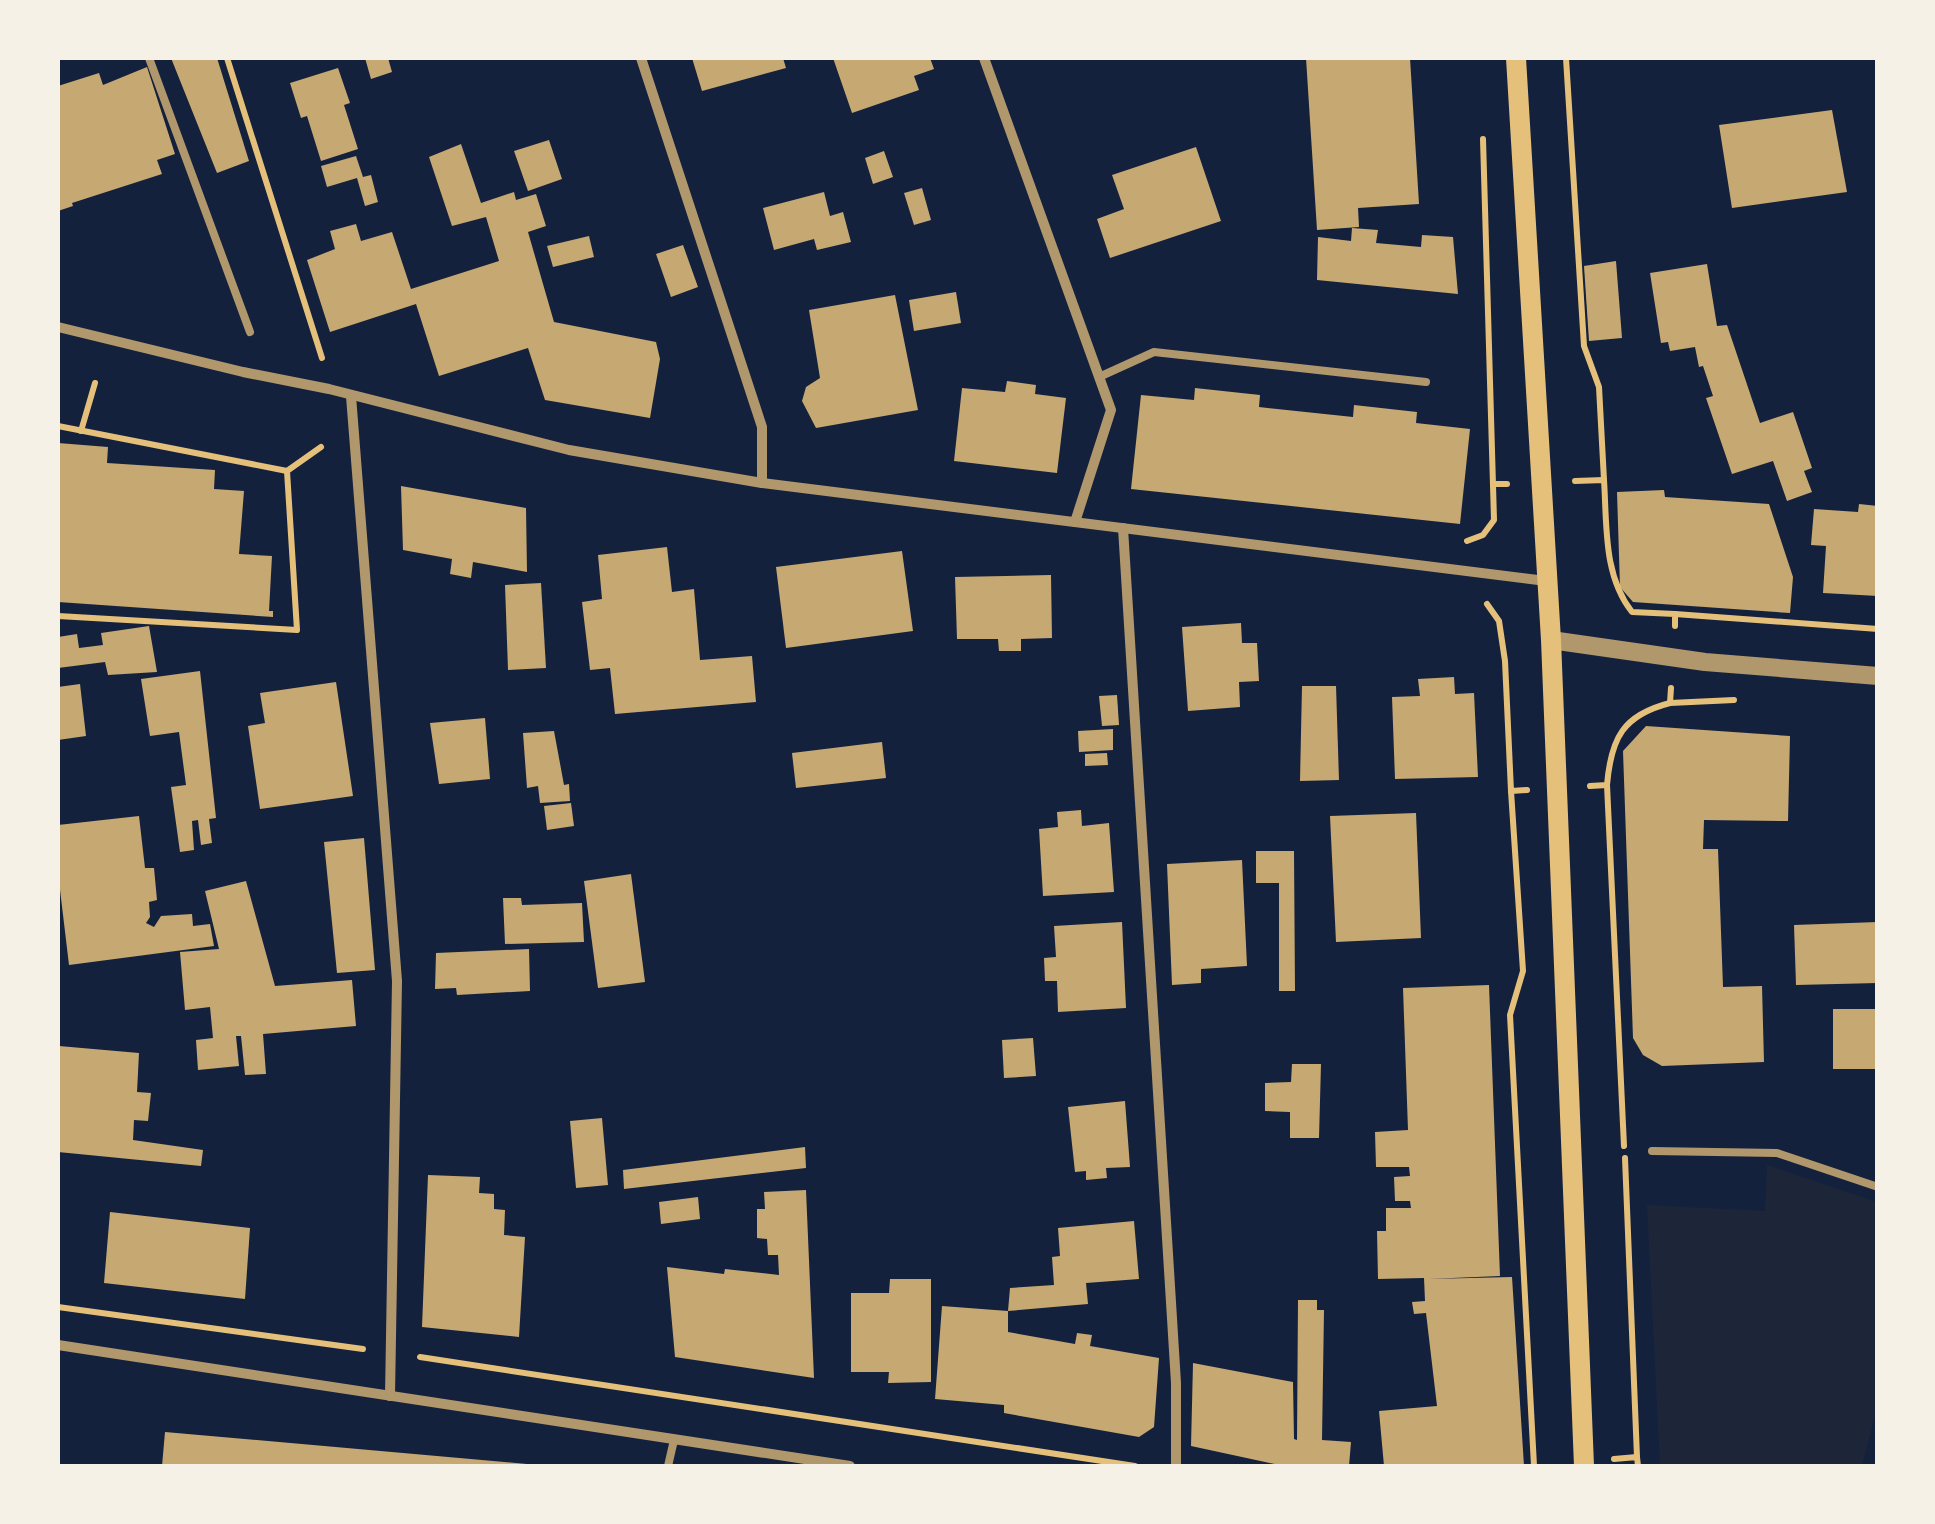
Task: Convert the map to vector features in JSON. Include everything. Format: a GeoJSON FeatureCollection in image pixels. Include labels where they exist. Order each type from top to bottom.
{"type":"FeatureCollection","features":[{"type":"Feature","properties":{"kind":"main road"},"geometry":{"type":"LineString","coordinates":[[1516,58],[1551,640],[1584,1466]]}},
{"type":"Feature","properties":{"kind":"street"},"geometry":{"type":"LineString","coordinates":[[642,58],[762,427],[762,484]]}},
{"type":"Feature","properties":{"kind":"street"},"geometry":{"type":"LineString","coordinates":[[984,58],[1111,410],[1075,522]]}},
{"type":"Feature","properties":{"kind":"street"},"geometry":{"type":"LineString","coordinates":[[58,327],[329,389],[568,450],[762,484],[1546,581]]}},
{"type":"Feature","properties":{"kind":"street"},"geometry":{"type":"LineString","coordinates":[[351,396],[397,981],[390,1396]]}},
{"type":"Feature","properties":{"kind":"street"},"geometry":{"type":"LineString","coordinates":[[1122,528],[1176,1383],[1176,1466]]}},
{"type":"Feature","properties":{"kind":"street"},"geometry":{"type":"LineString","coordinates":[[1551,640],[1705,662],[1878,676]]}},
{"type":"Feature","properties":{"kind":"street"},"geometry":{"type":"LineString","coordinates":[[58,1345],[850,1466]]}},
{"type":"Feature","properties":{"kind":"lane"},"geometry":{"type":"LineString","coordinates":[[150,58],[250,332]]}},
{"type":"Feature","properties":{"kind":"lane"},"geometry":{"type":"LineString","coordinates":[[1099,377],[1154,352],[1426,382]]}},
{"type":"Feature","properties":{"kind":"lane"},"geometry":{"type":"LineString","coordinates":[[1652,1151],[1776,1154],[1878,1187]]}},
{"type":"Feature","properties":{"kind":"lane"},"geometry":{"type":"LineString","coordinates":[[668,1466],[674,1440]]}},
{"type":"Feature","properties":{"kind":"path"},"geometry":{"type":"LineString","coordinates":[[227,58],[318,343],[329,389]]}},
{"type":"Feature","properties":{"kind":"path"},"geometry":{"type":"LineString","coordinates":[[1566,58],[1584,346],[1600,387],[1604,480]]}},
{"type":"Feature","properties":{"kind":"path"},"geometry":{"type":"LineString","coordinates":[[1483,136],[1493,484]]}},
{"type":"Feature","properties":{"kind":"path"},"geometry":{"type":"LineString","coordinates":[[81,431],[95,383]]}},
{"type":"Feature","properties":{"kind":"path"},"geometry":{"type":"LineString","coordinates":[[58,426],[287,471],[321,448]]}},
{"type":"Feature","properties":{"kind":"path"},"geometry":{"type":"LineString","coordinates":[[58,616],[296,630],[287,471]]}},
{"type":"Feature","properties":{"kind":"path"},"geometry":{"type":"LineString","coordinates":[[1675,614],[1878,629]]}},
{"type":"Feature","properties":{"kind":"path"},"geometry":{"type":"LineString","coordinates":[[1607,785],[1637,1456]]}},
{"type":"Feature","properties":{"kind":"path"},"geometry":{"type":"LineString","coordinates":[[1511,790],[1523,971],[1510,1015],[1534,1466]]}},
{"type":"Feature","properties":{"kind":"path"},"geometry":{"type":"LineString","coordinates":[[58,1307],[1135,1466]]}},
{"type":"Feature","properties":{"kind":"shaded area"},"geometry":{"type":"Polygon","coordinates":[[[1767,1165],[1877,1202],[1877,1408],[1862,1466],[1660,1466],[1647,1205],[1765,1211],[1767,1165]]]}},
{"type":"Feature","properties":{"kind":"building"},"geometry":{"type":"Polygon","coordinates":[[[171,58],[217,58],[249,161],[217,173],[171,58]]]}},
{"type":"Feature","properties":{"kind":"building"},"geometry":{"type":"Polygon","coordinates":[[[365,58],[388,58],[392,72],[371,79],[365,58]]]}},
{"type":"Feature","properties":{"kind":"building"},"geometry":{"type":"Polygon","coordinates":[[[692,58],[783,58],[786,68],[702,91],[692,58]]]}},
{"type":"Feature","properties":{"kind":"building"},"geometry":{"type":"Polygon","coordinates":[[[833,58],[930,58],[934,69],[914,76],[919,90],[852,113],[833,58]]]}},
{"type":"Feature","properties":{"kind":"building"},"geometry":{"type":"Polygon","coordinates":[[[1306,58],[1410,58],[1419,204],[1358,208],[1359,227],[1317,230],[1306,58]]]}},
{"type":"Feature","properties":{"kind":"building"},"geometry":{"type":"Polygon","coordinates":[[[147,67],[175,154],[157,160],[162,174],[58,211],[58,86],[99,73],[103,85],[147,67]]]}},
{"type":"Feature","properties":{"kind":"building"},"geometry":{"type":"Polygon","coordinates":[[[338,68],[350,103],[344,105],[358,149],[321,161],[307,116],[301,118],[290,83],[338,68]]]}},
{"type":"Feature","properties":{"kind":"building"},"geometry":{"type":"Polygon","coordinates":[[[1832,110],[1847,192],[1732,208],[1719,125],[1832,110]]]}},
{"type":"Feature","properties":{"kind":"building"},"geometry":{"type":"Polygon","coordinates":[[[549,140],[562,179],[528,191],[514,151],[549,140]]]}},
{"type":"Feature","properties":{"kind":"building"},"geometry":{"type":"Polygon","coordinates":[[[461,144],[481,203],[514,192],[516,200],[536,194],[546,226],[528,232],[554,322],[656,342],[660,359],[650,418],[545,400],[528,348],[439,376],[416,304],[330,332],[307,260],[335,249],[330,231],[356,224],[361,241],[392,232],[411,289],[499,261],[486,217],[452,226],[429,157],[461,144]]]}},
{"type":"Feature","properties":{"kind":"building"},"geometry":{"type":"Polygon","coordinates":[[[1196,147],[1221,221],[1110,258],[1097,219],[1124,209],[1112,175],[1196,147]]]}},
{"type":"Feature","properties":{"kind":"building"},"geometry":{"type":"Polygon","coordinates":[[[884,151],[893,177],[873,184],[865,158],[884,151]]]}},
{"type":"Feature","properties":{"kind":"building"},"geometry":{"type":"Polygon","coordinates":[[[356,156],[363,177],[371,175],[378,202],[365,206],[357,178],[327,187],[321,166],[356,156]]]}},
{"type":"Feature","properties":{"kind":"building"},"geometry":{"type":"Polygon","coordinates":[[[922,188],[931,220],[914,225],[904,193],[922,188]]]}},
{"type":"Feature","properties":{"kind":"building"},"geometry":{"type":"Polygon","coordinates":[[[824,192],[830,216],[843,212],[851,242],[817,250],[814,239],[774,250],[763,208],[824,192]]]}},
{"type":"Feature","properties":{"kind":"building"},"geometry":{"type":"Polygon","coordinates":[[[1352,228],[1378,230],[1376,243],[1421,247],[1422,235],[1453,237],[1458,294],[1317,280],[1318,237],[1351,241],[1352,228]]]}},
{"type":"Feature","properties":{"kind":"building"},"geometry":{"type":"Polygon","coordinates":[[[589,236],[594,257],[553,267],[547,246],[589,236]]]}},
{"type":"Feature","properties":{"kind":"building"},"geometry":{"type":"Polygon","coordinates":[[[683,245],[698,287],[671,297],[656,254],[683,245]]]}},
{"type":"Feature","properties":{"kind":"building"},"geometry":{"type":"Polygon","coordinates":[[[1616,261],[1622,338],[1589,341],[1584,266],[1616,261]]]}},
{"type":"Feature","properties":{"kind":"building"},"geometry":{"type":"Polygon","coordinates":[[[1707,264],[1717,326],[1727,325],[1760,423],[1793,412],[1812,468],[1804,471],[1812,492],[1787,501],[1773,461],[1732,474],[1706,398],[1713,396],[1703,366],[1699,367],[1695,347],[1670,351],[1668,342],[1661,343],[1650,273],[1707,264]]]}},
{"type":"Feature","properties":{"kind":"building"},"geometry":{"type":"Polygon","coordinates":[[[956,292],[961,323],[914,331],[909,300],[956,292]]]}},
{"type":"Feature","properties":{"kind":"building"},"geometry":{"type":"Polygon","coordinates":[[[895,295],[918,410],[816,428],[802,401],[806,387],[820,378],[809,310],[895,295]]]}},
{"type":"Feature","properties":{"kind":"building"},"geometry":{"type":"Polygon","coordinates":[[[1007,381],[1036,385],[1035,394],[1066,398],[1057,473],[954,461],[962,388],[1005,392],[1007,381]]]}},
{"type":"Feature","properties":{"kind":"building"},"geometry":{"type":"Polygon","coordinates":[[[1195,388],[1260,395],[1259,407],[1353,417],[1354,405],[1417,412],[1416,423],[1470,429],[1460,524],[1131,489],[1141,395],[1194,400],[1195,388]]]}},
{"type":"Feature","properties":{"kind":"building"},"geometry":{"type":"Polygon","coordinates":[[[58,443],[108,447],[107,463],[215,470],[214,489],[244,491],[239,554],[272,556],[269,611],[273,611],[273,617],[58,602],[58,443]]]}},
{"type":"Feature","properties":{"kind":"building"},"geometry":{"type":"Polygon","coordinates":[[[401,486],[526,508],[527,572],[473,562],[471,578],[450,574],[452,559],[403,550],[401,486]]]}},
{"type":"Feature","properties":{"kind":"building"},"geometry":{"type":"Polygon","coordinates":[[[1664,490],[1665,497],[1769,504],[1793,577],[1790,613],[1633,602],[1620,587],[1617,492],[1664,490]]]}},
{"type":"Feature","properties":{"kind":"building"},"geometry":{"type":"Polygon","coordinates":[[[1859,504],[1878,506],[1878,596],[1823,593],[1826,546],[1811,545],[1814,509],[1858,512],[1859,504]]]}},
{"type":"Feature","properties":{"kind":"building"},"geometry":{"type":"Polygon","coordinates":[[[667,547],[672,592],[694,589],[700,660],[752,656],[756,702],[615,714],[610,668],[590,670],[582,602],[602,599],[598,555],[667,547]]]}},
{"type":"Feature","properties":{"kind":"building"},"geometry":{"type":"Polygon","coordinates":[[[902,551],[913,631],[786,648],[776,567],[902,551]]]}},
{"type":"Feature","properties":{"kind":"building"},"geometry":{"type":"Polygon","coordinates":[[[1051,575],[1052,638],[1021,639],[1021,651],[999,651],[998,639],[957,639],[955,577],[1051,575]]]}},
{"type":"Feature","properties":{"kind":"building"},"geometry":{"type":"Polygon","coordinates":[[[541,583],[546,668],[508,670],[505,585],[541,583]]]}},
{"type":"Feature","properties":{"kind":"building"},"geometry":{"type":"Polygon","coordinates":[[[1241,623],[1242,643],[1257,643],[1259,681],[1239,682],[1240,707],[1188,711],[1182,627],[1241,623]]]}},
{"type":"Feature","properties":{"kind":"building"},"geometry":{"type":"Polygon","coordinates":[[[149,626],[157,672],[108,675],[105,662],[58,668],[58,637],[77,634],[79,648],[103,645],[101,633],[149,626]]]}},
{"type":"Feature","properties":{"kind":"building"},"geometry":{"type":"Polygon","coordinates":[[[200,671],[216,818],[209,819],[212,843],[201,845],[198,820],[192,821],[194,850],[180,852],[171,787],[186,785],[179,732],[150,736],[141,679],[200,671]]]}},
{"type":"Feature","properties":{"kind":"building"},"geometry":{"type":"Polygon","coordinates":[[[1454,677],[1455,694],[1474,693],[1478,777],[1395,779],[1392,697],[1420,696],[1418,679],[1454,677]]]}},
{"type":"Feature","properties":{"kind":"building"},"geometry":{"type":"Polygon","coordinates":[[[336,682],[353,796],[260,809],[248,726],[265,723],[260,693],[336,682]]]}},
{"type":"Feature","properties":{"kind":"building"},"geometry":{"type":"Polygon","coordinates":[[[80,684],[86,736],[58,740],[58,687],[80,684]]]}},
{"type":"Feature","properties":{"kind":"building"},"geometry":{"type":"Polygon","coordinates":[[[1302,686],[1336,686],[1339,780],[1300,781],[1302,686]]]}},
{"type":"Feature","properties":{"kind":"building"},"geometry":{"type":"Polygon","coordinates":[[[1117,695],[1119,725],[1102,726],[1099,696],[1117,695]]]}},
{"type":"Feature","properties":{"kind":"building"},"geometry":{"type":"Polygon","coordinates":[[[485,718],[490,779],[439,784],[430,723],[485,718]]]}},
{"type":"Feature","properties":{"kind":"building"},"geometry":{"type":"Polygon","coordinates":[[[1646,726],[1790,736],[1788,821],[1704,820],[1703,849],[1718,849],[1723,987],[1762,986],[1764,1062],[1662,1066],[1643,1055],[1633,1038],[1623,751],[1646,726]]]}},
{"type":"Feature","properties":{"kind":"building"},"geometry":{"type":"Polygon","coordinates":[[[1113,729],[1113,750],[1079,752],[1078,731],[1113,729]]]}},
{"type":"Feature","properties":{"kind":"building"},"geometry":{"type":"Polygon","coordinates":[[[554,731],[570,801],[540,803],[538,786],[527,788],[523,733],[554,731]]]}},
{"type":"Feature","properties":{"kind":"building"},"geometry":{"type":"Polygon","coordinates":[[[882,742],[886,778],[796,788],[792,753],[882,742]]]}},
{"type":"Feature","properties":{"kind":"building"},"geometry":{"type":"Polygon","coordinates":[[[1107,753],[1108,765],[1085,766],[1085,754],[1107,753]]]}},
{"type":"Feature","properties":{"kind":"building"},"geometry":{"type":"Polygon","coordinates":[[[571,803],[574,826],[547,830],[544,806],[571,803]]]}},
{"type":"Feature","properties":{"kind":"building"},"geometry":{"type":"Polygon","coordinates":[[[1081,810],[1082,826],[1109,823],[1114,892],[1043,896],[1039,829],[1058,827],[1057,812],[1081,810]]]}},
{"type":"Feature","properties":{"kind":"building"},"geometry":{"type":"Polygon","coordinates":[[[1416,813],[1421,938],[1336,942],[1330,816],[1416,813]]]}},
{"type":"Feature","properties":{"kind":"building"},"geometry":{"type":"Polygon","coordinates":[[[139,816],[145,868],[154,868],[157,900],[149,902],[150,917],[146,923],[154,927],[161,916],[192,914],[193,926],[210,924],[214,946],[69,965],[58,873],[58,825],[139,816]]]}},
{"type":"Feature","properties":{"kind":"building"},"geometry":{"type":"Polygon","coordinates":[[[364,838],[375,970],[337,973],[324,842],[364,838]]]}},
{"type":"Feature","properties":{"kind":"building"},"geometry":{"type":"Polygon","coordinates":[[[1256,851],[1294,851],[1295,991],[1279,991],[1279,883],[1256,883],[1256,851]]]}},
{"type":"Feature","properties":{"kind":"building"},"geometry":{"type":"Polygon","coordinates":[[[1242,860],[1247,966],[1201,969],[1201,983],[1172,985],[1167,864],[1242,860]]]}},
{"type":"Feature","properties":{"kind":"building"},"geometry":{"type":"Polygon","coordinates":[[[631,874],[645,982],[598,988],[584,881],[631,874]]]}},
{"type":"Feature","properties":{"kind":"building"},"geometry":{"type":"Polygon","coordinates":[[[246,881],[275,986],[352,980],[356,1026],[263,1034],[266,1074],[245,1075],[241,1036],[236,1036],[239,1066],[198,1070],[196,1040],[213,1038],[210,1007],[185,1010],[180,952],[219,949],[205,891],[246,881]]]}},
{"type":"Feature","properties":{"kind":"building"},"geometry":{"type":"Polygon","coordinates":[[[503,898],[521,898],[522,905],[582,903],[584,942],[505,944],[503,898]]]}},
{"type":"Feature","properties":{"kind":"building"},"geometry":{"type":"Polygon","coordinates":[[[1122,922],[1126,1008],[1058,1012],[1057,981],[1045,981],[1044,958],[1056,957],[1054,926],[1122,922]]]}},
{"type":"Feature","properties":{"kind":"building"},"geometry":{"type":"Polygon","coordinates":[[[1878,922],[1878,983],[1796,985],[1794,925],[1878,922]]]}},
{"type":"Feature","properties":{"kind":"building"},"geometry":{"type":"Polygon","coordinates":[[[529,949],[530,991],[457,995],[456,988],[435,989],[436,953],[529,949]]]}},
{"type":"Feature","properties":{"kind":"building"},"geometry":{"type":"Polygon","coordinates":[[[1489,985],[1500,1276],[1428,1279],[1512,1277],[1524,1466],[1384,1466],[1379,1411],[1437,1406],[1426,1313],[1414,1314],[1412,1302],[1425,1301],[1424,1278],[1378,1279],[1377,1231],[1386,1231],[1386,1208],[1411,1208],[1410,1201],[1395,1201],[1394,1177],[1410,1176],[1409,1167],[1376,1167],[1375,1132],[1408,1130],[1403,988],[1489,985]]]}},
{"type":"Feature","properties":{"kind":"building"},"geometry":{"type":"Polygon","coordinates":[[[1833,1009],[1878,1009],[1878,1069],[1833,1069],[1833,1009]]]}},
{"type":"Feature","properties":{"kind":"building"},"geometry":{"type":"Polygon","coordinates":[[[1033,1038],[1036,1076],[1004,1078],[1002,1040],[1033,1038]]]}},
{"type":"Feature","properties":{"kind":"building"},"geometry":{"type":"Polygon","coordinates":[[[59,1046],[139,1053],[137,1092],[151,1093],[148,1121],[134,1120],[133,1140],[203,1150],[201,1166],[58,1152],[59,1046]]]}},
{"type":"Feature","properties":{"kind":"building"},"geometry":{"type":"Polygon","coordinates":[[[1292,1064],[1321,1064],[1319,1138],[1290,1138],[1290,1112],[1265,1111],[1265,1083],[1291,1082],[1292,1064]]]}},
{"type":"Feature","properties":{"kind":"building"},"geometry":{"type":"Polygon","coordinates":[[[1125,1101],[1130,1167],[1106,1168],[1107,1178],[1086,1180],[1086,1171],[1075,1172],[1068,1107],[1125,1101]]]}},
{"type":"Feature","properties":{"kind":"building"},"geometry":{"type":"Polygon","coordinates":[[[602,1118],[608,1185],[576,1188],[570,1121],[602,1118]]]}},
{"type":"Feature","properties":{"kind":"building"},"geometry":{"type":"Polygon","coordinates":[[[805,1147],[806,1168],[624,1189],[623,1170],[805,1147]]]}},
{"type":"Feature","properties":{"kind":"building"},"geometry":{"type":"Polygon","coordinates":[[[428,1175],[480,1177],[479,1193],[494,1194],[494,1209],[505,1210],[504,1235],[525,1237],[519,1337],[422,1327],[428,1175]]]}},
{"type":"Feature","properties":{"kind":"building"},"geometry":{"type":"Polygon","coordinates":[[[806,1190],[814,1378],[675,1357],[667,1267],[779,1275],[778,1255],[768,1255],[767,1239],[757,1238],[757,1209],[765,1209],[764,1192],[806,1190]]]}},
{"type":"Feature","properties":{"kind":"building"},"geometry":{"type":"Polygon","coordinates":[[[698,1197],[700,1219],[661,1224],[659,1202],[698,1197]]]}},
{"type":"Feature","properties":{"kind":"building"},"geometry":{"type":"Polygon","coordinates":[[[110,1212],[250,1228],[245,1299],[104,1283],[110,1212]]]}},
{"type":"Feature","properties":{"kind":"building"},"geometry":{"type":"Polygon","coordinates":[[[1134,1221],[1139,1279],[1086,1283],[1088,1304],[1008,1311],[1010,1288],[1054,1285],[1052,1257],[1060,1256],[1058,1228],[1134,1221]]]}},
{"type":"Feature","properties":{"kind":"building"},"geometry":{"type":"Polygon","coordinates":[[[890,1279],[931,1279],[931,1382],[888,1383],[889,1372],[851,1372],[851,1293],[889,1293],[890,1279]]]}},
{"type":"Feature","properties":{"kind":"building"},"geometry":{"type":"Polygon","coordinates":[[[1298,1300],[1317,1300],[1317,1310],[1324,1310],[1322,1440],[1351,1442],[1349,1466],[1284,1466],[1191,1446],[1193,1363],[1293,1382],[1297,1440],[1298,1300]]]}},
{"type":"Feature","properties":{"kind":"building"},"geometry":{"type":"Polygon","coordinates":[[[942,1306],[1008,1311],[1008,1332],[1075,1344],[1077,1333],[1092,1335],[1090,1346],[1159,1358],[1154,1427],[1139,1437],[1004,1413],[1004,1405],[935,1399],[942,1306]]]}},
{"type":"Feature","properties":{"kind":"building"},"geometry":{"type":"Polygon","coordinates":[[[165,1432],[527,1464],[527,1466],[162,1466],[165,1432]]]}}]}
